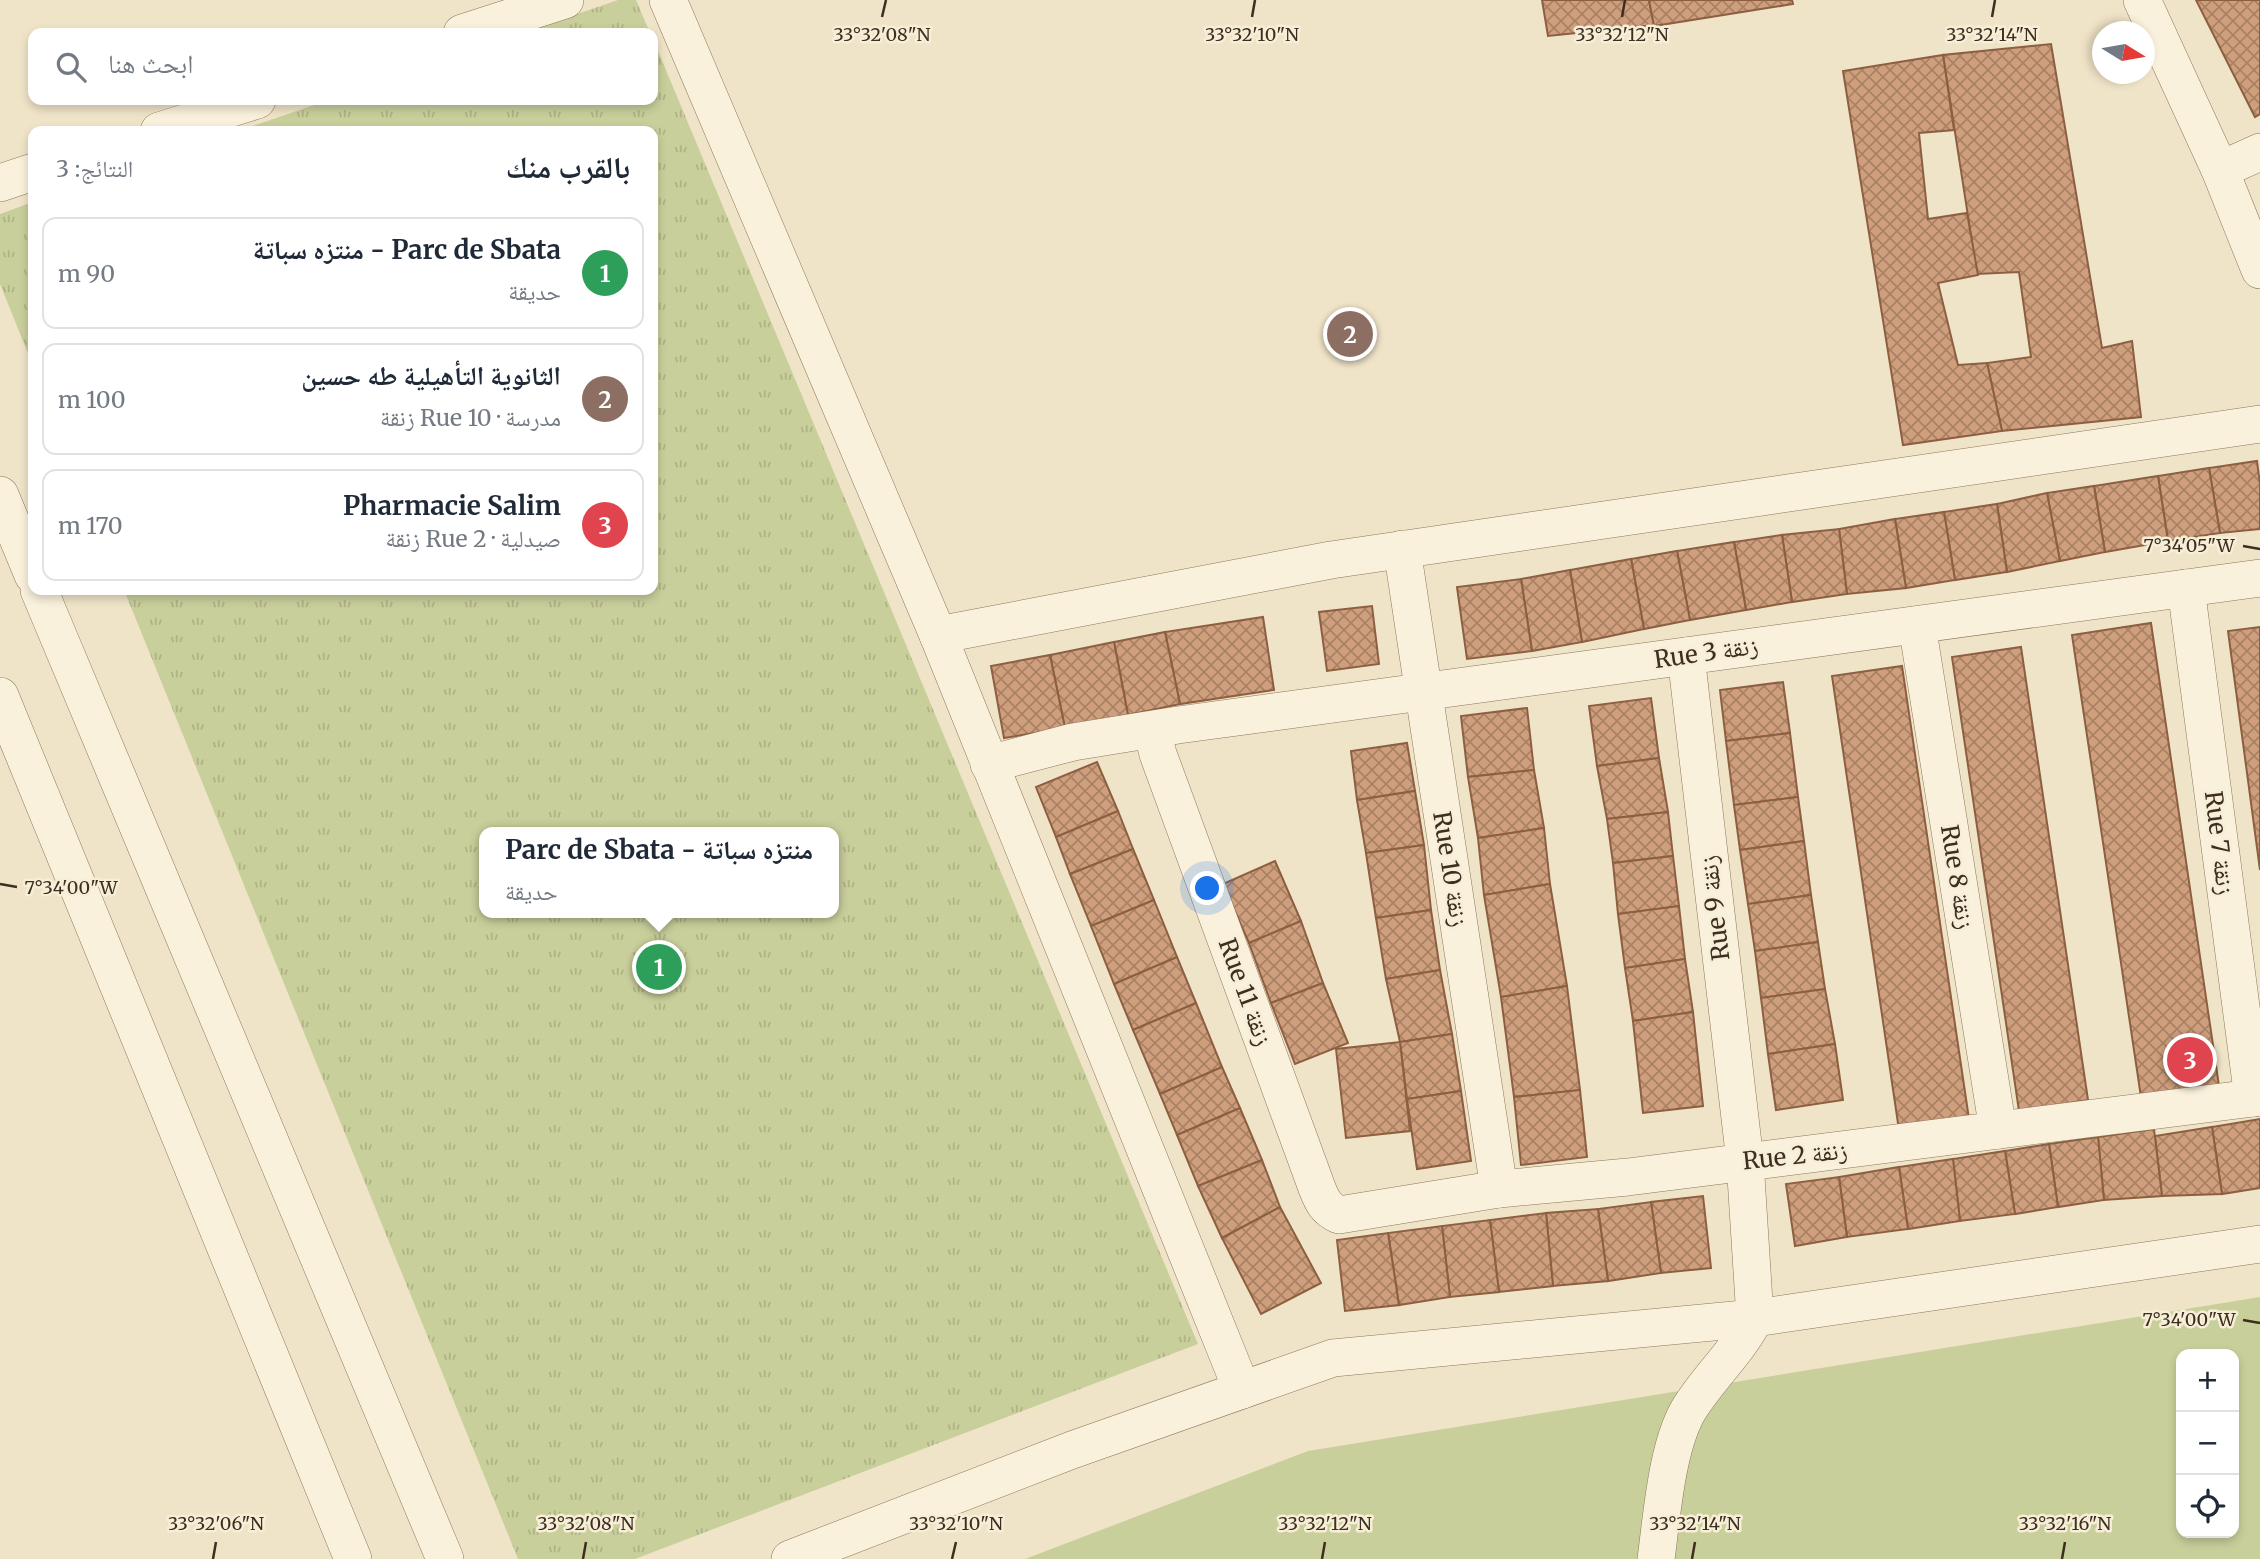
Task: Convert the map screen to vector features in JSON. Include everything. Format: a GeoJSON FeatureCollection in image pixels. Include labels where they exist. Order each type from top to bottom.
{"type":"FeatureCollection","features":[{"type":"Feature","properties":{"kind":"street"},"geometry":{"type":"LineString","coordinates":[[478,28],[565,0]]}},
{"type":"Feature","properties":{"kind":"street"},"geometry":{"type":"LineString","coordinates":[[668,0],[937,635],[1242,1390]]}},
{"type":"Feature","properties":{"kind":"street"},"geometry":{"type":"LineString","coordinates":[[2142,0],[2220,170],[2260,270]]}},
{"type":"Feature","properties":{"kind":"street"},"geometry":{"type":"LineString","coordinates":[[175,126],[241,105]]}},
{"type":"Feature","properties":{"kind":"street"},"geometry":{"type":"LineString","coordinates":[[2220,170],[2260,152]]}},
{"type":"Feature","properties":{"kind":"street"},"geometry":{"type":"LineString","coordinates":[[0,183],[28,174]]}},
{"type":"Feature","properties":{"kind":"street"},"geometry":{"type":"LineString","coordinates":[[937,635],[1331,559],[2260,424]]}},
{"type":"Feature","properties":{"kind":"street"},"geometry":{"type":"LineString","coordinates":[[0,495],[28,563]]}},
{"type":"Feature","properties":{"kind":"street","name":"Rue 10 زنقة"},"geometry":{"type":"LineString","coordinates":[[1402,549],[1499,1189]]}},
{"type":"Feature","properties":{"kind":"street","name":"Rue 3 زنقة"},"geometry":{"type":"LineString","coordinates":[[989,764],[1073,742],[1152,730],[2260,578]]}},
{"type":"Feature","properties":{"kind":"street","name":"Rue 7 زنقة"},"geometry":{"type":"LineString","coordinates":[[2186,588],[2256,1097]]}},
{"type":"Feature","properties":{"kind":"street"},"geometry":{"type":"LineString","coordinates":[[42,595],[445,1559]]}},
{"type":"Feature","properties":{"kind":"street","name":"Rue 8 زنقة"},"geometry":{"type":"LineString","coordinates":[[1917,625],[1998,1130]]}},
{"type":"Feature","properties":{"kind":"street","name":"Rue 9 زنقة"},"geometry":{"type":"LineString","coordinates":[[1686,656],[1745,1161],[1755,1318]]}},
{"type":"Feature","properties":{"kind":"street"},"geometry":{"type":"LineString","coordinates":[[0,695],[353,1559]]}},
{"type":"Feature","properties":{"kind":"street","name":"Rue 11 زنقة"},"geometry":{"type":"LineString","coordinates":[[1152,730],[1158,754],[1320,1197],[1331,1211]]}},
{"type":"Feature","properties":{"kind":"street","name":"Rue 2 زنقة"},"geometry":{"type":"LineString","coordinates":[[1331,1211],[1347,1215],[1499,1189],[1628,1177],[2256,1097]]}},
{"type":"Feature","properties":{"kind":"street"},"geometry":{"type":"LineString","coordinates":[[790,1559],[1072,1450],[1334,1358],[1755,1318],[2260,1244]]}},
{"type":"Feature","properties":{"kind":"street"},"geometry":{"type":"LineString","coordinates":[[1656,1559],[1669,1474],[1681,1427],[1690,1408],[1745,1338],[1755,1318]]}},
{"type":"Feature","properties":{"kind":"green space"},"geometry":{"type":"Polygon","coordinates":[[[618,0],[636,0],[648,28],[537,28],[618,0]]]}},
{"type":"Feature","properties":{"kind":"green space"},"geometry":{"type":"Polygon","coordinates":[[[658,51],[1198,1344],[635,1559],[518,1559],[126,595],[658,595],[658,126],[253,126],[314,105],[658,105],[658,51]]]}},
{"type":"Feature","properties":{"kind":"green space"},"geometry":{"type":"Polygon","coordinates":[[[28,204],[28,354],[0,284],[0,214],[28,204]]]}},
{"type":"Feature","properties":{"kind":"green space"},"geometry":{"type":"Polygon","coordinates":[[[2260,1297],[2260,1559],[1025,1559],[1308,1451],[2260,1297]]]}},
{"type":"Feature","properties":{"kind":"building"},"geometry":{"type":"Polygon","coordinates":[[[1542,0],[1649,0],[1654,25],[1548,36],[1542,0]]]}},
{"type":"Feature","properties":{"kind":"building"},"geometry":{"type":"Polygon","coordinates":[[[1649,0],[1792,0],[1793,4],[1654,26],[1649,0]]]}},
{"type":"Feature","properties":{"kind":"building"},"geometry":{"type":"Polygon","coordinates":[[[2196,0],[2260,0],[2260,114],[2255,117],[2196,0]]]}},
{"type":"Feature","properties":{"kind":"building"},"geometry":{"type":"Polygon","coordinates":[[[2051,44],[2102,348],[2132,341],[2141,417],[2002,431],[1987,363],[2031,357],[2019,272],[1977,274],[1943,55],[2051,44]]]}},
{"type":"Feature","properties":{"kind":"building"},"geometry":{"type":"Polygon","coordinates":[[[1943,55],[1954,130],[1919,133],[1928,219],[1967,213],[1978,275],[1938,283],[1958,365],[1987,363],[2002,431],[1903,445],[1843,71],[1943,55]]]}},
{"type":"Feature","properties":{"kind":"building"},"geometry":{"type":"Polygon","coordinates":[[[2257,461],[2260,529],[2220,533],[2209,468],[2257,461]]]}},
{"type":"Feature","properties":{"kind":"building"},"geometry":{"type":"Polygon","coordinates":[[[2209,468],[2220,533],[2168,541],[2158,476],[2209,468]]]}},
{"type":"Feature","properties":{"kind":"building"},"geometry":{"type":"Polygon","coordinates":[[[2158,476],[2168,541],[2105,552],[2094,486],[2158,476]]]}},
{"type":"Feature","properties":{"kind":"building"},"geometry":{"type":"Polygon","coordinates":[[[2094,486],[2105,552],[2060,561],[2047,493],[2094,486]]]}},
{"type":"Feature","properties":{"kind":"building"},"geometry":{"type":"Polygon","coordinates":[[[2047,493],[2060,561],[2007,572],[1997,504],[2047,493]]]}},
{"type":"Feature","properties":{"kind":"building"},"geometry":{"type":"Polygon","coordinates":[[[1997,504],[2007,572],[1955,580],[1944,512],[1997,504]]]}},
{"type":"Feature","properties":{"kind":"building"},"geometry":{"type":"Polygon","coordinates":[[[1944,512],[1955,580],[1906,588],[1895,519],[1944,512]]]}},
{"type":"Feature","properties":{"kind":"building"},"geometry":{"type":"Polygon","coordinates":[[[1895,519],[1906,588],[1847,594],[1839,529],[1895,519]]]}},
{"type":"Feature","properties":{"kind":"building"},"geometry":{"type":"Polygon","coordinates":[[[1839,529],[1847,594],[1792,602],[1782,535],[1839,529]]]}},
{"type":"Feature","properties":{"kind":"building"},"geometry":{"type":"Polygon","coordinates":[[[1782,535],[1792,602],[1746,610],[1734,542],[1782,535]]]}},
{"type":"Feature","properties":{"kind":"building"},"geometry":{"type":"Polygon","coordinates":[[[1734,542],[1746,610],[1690,620],[1677,551],[1734,542]]]}},
{"type":"Feature","properties":{"kind":"building"},"geometry":{"type":"Polygon","coordinates":[[[1677,551],[1690,620],[1644,629],[1631,559],[1677,551]]]}},
{"type":"Feature","properties":{"kind":"building"},"geometry":{"type":"Polygon","coordinates":[[[1631,559],[1644,629],[1582,642],[1570,570],[1631,559]]]}},
{"type":"Feature","properties":{"kind":"building"},"geometry":{"type":"Polygon","coordinates":[[[1570,570],[1582,642],[1532,651],[1521,579],[1570,570]]]}},
{"type":"Feature","properties":{"kind":"building"},"geometry":{"type":"Polygon","coordinates":[[[1521,579],[1532,651],[1467,659],[1457,587],[1521,579]]]}},
{"type":"Feature","properties":{"kind":"building"},"geometry":{"type":"Polygon","coordinates":[[[1372,606],[1379,664],[1327,671],[1319,612],[1372,606]]]}},
{"type":"Feature","properties":{"kind":"building"},"geometry":{"type":"Polygon","coordinates":[[[1263,617],[1274,690],[1180,704],[1165,632],[1263,617]]]}},
{"type":"Feature","properties":{"kind":"building"},"geometry":{"type":"Polygon","coordinates":[[[2151,623],[2219,1086],[2141,1097],[2072,635],[2151,623]]]}},
{"type":"Feature","properties":{"kind":"building"},"geometry":{"type":"Polygon","coordinates":[[[2260,627],[2260,870],[2228,631],[2260,627]]]}},
{"type":"Feature","properties":{"kind":"building"},"geometry":{"type":"Polygon","coordinates":[[[1165,632],[1180,704],[1128,715],[1114,642],[1165,632]]]}},
{"type":"Feature","properties":{"kind":"building"},"geometry":{"type":"Polygon","coordinates":[[[1114,642],[1128,715],[1065,728],[1050,655],[1114,642]]]}},
{"type":"Feature","properties":{"kind":"building"},"geometry":{"type":"Polygon","coordinates":[[[2021,647],[2088,1100],[2019,1111],[1952,657],[2021,647]]]}},
{"type":"Feature","properties":{"kind":"building"},"geometry":{"type":"Polygon","coordinates":[[[1050,655],[1065,728],[1004,738],[991,666],[1050,655]]]}},
{"type":"Feature","properties":{"kind":"building"},"geometry":{"type":"Polygon","coordinates":[[[1902,666],[1969,1119],[1899,1130],[1832,676],[1902,666]]]}},
{"type":"Feature","properties":{"kind":"building"},"geometry":{"type":"Polygon","coordinates":[[[1783,682],[1790,733],[1726,741],[1720,690],[1783,682]]]}},
{"type":"Feature","properties":{"kind":"building"},"geometry":{"type":"Polygon","coordinates":[[[1651,698],[1659,758],[1597,766],[1589,706],[1651,698]]]}},
{"type":"Feature","properties":{"kind":"building"},"geometry":{"type":"Polygon","coordinates":[[[1527,708],[1534,770],[1468,777],[1461,716],[1527,708]]]}},
{"type":"Feature","properties":{"kind":"building"},"geometry":{"type":"Polygon","coordinates":[[[1790,733],[1798,797],[1734,805],[1726,741],[1790,733]]]}},
{"type":"Feature","properties":{"kind":"building"},"geometry":{"type":"Polygon","coordinates":[[[1407,743],[1415,791],[1357,800],[1351,751],[1407,743]]]}},
{"type":"Feature","properties":{"kind":"building"},"geometry":{"type":"Polygon","coordinates":[[[1659,758],[1668,812],[1607,819],[1597,766],[1659,758]]]}},
{"type":"Feature","properties":{"kind":"building"},"geometry":{"type":"Polygon","coordinates":[[[1097,762],[1118,811],[1056,837],[1036,787],[1097,762]]]}},
{"type":"Feature","properties":{"kind":"building"},"geometry":{"type":"Polygon","coordinates":[[[1534,770],[1544,828],[1478,838],[1468,777],[1534,770]]]}},
{"type":"Feature","properties":{"kind":"building"},"geometry":{"type":"Polygon","coordinates":[[[1415,791],[1424,845],[1366,853],[1357,800],[1415,791]]]}},
{"type":"Feature","properties":{"kind":"building"},"geometry":{"type":"Polygon","coordinates":[[[1798,797],[1804,841],[1740,850],[1734,805],[1798,797]]]}},
{"type":"Feature","properties":{"kind":"building"},"geometry":{"type":"Polygon","coordinates":[[[1118,811],[1133,849],[1070,874],[1056,837],[1118,811]]]}},
{"type":"Feature","properties":{"kind":"building"},"geometry":{"type":"Polygon","coordinates":[[[1668,812],[1673,856],[1613,863],[1607,819],[1668,812]]]}},
{"type":"Feature","properties":{"kind":"building"},"geometry":{"type":"Polygon","coordinates":[[[1544,828],[1550,884],[1484,895],[1478,838],[1544,828]]]}},
{"type":"Feature","properties":{"kind":"building"},"geometry":{"type":"Polygon","coordinates":[[[1804,841],[1811,895],[1748,904],[1740,850],[1804,841]]]}},
{"type":"Feature","properties":{"kind":"building"},"geometry":{"type":"Polygon","coordinates":[[[1424,845],[1431,910],[1376,918],[1366,853],[1424,845]]]}},
{"type":"Feature","properties":{"kind":"building"},"geometry":{"type":"Polygon","coordinates":[[[1133,849],[1154,900],[1091,926],[1070,874],[1133,849]]]}},
{"type":"Feature","properties":{"kind":"building"},"geometry":{"type":"Polygon","coordinates":[[[1673,856],[1679,906],[1618,914],[1613,863],[1673,856]]]}},
{"type":"Feature","properties":{"kind":"building"},"geometry":{"type":"Polygon","coordinates":[[[1275,861],[1301,921],[1249,943],[1223,884],[1275,861]]]}},
{"type":"Feature","properties":{"kind":"building"},"geometry":{"type":"Polygon","coordinates":[[[1550,884],[1567,986],[1501,997],[1484,895],[1550,884]]]}},
{"type":"Feature","properties":{"kind":"building"},"geometry":{"type":"Polygon","coordinates":[[[1811,895],[1818,942],[1755,951],[1748,904],[1811,895]]]}},
{"type":"Feature","properties":{"kind":"building"},"geometry":{"type":"Polygon","coordinates":[[[1154,900],[1177,957],[1114,984],[1091,926],[1154,900]]]}},
{"type":"Feature","properties":{"kind":"building"},"geometry":{"type":"Polygon","coordinates":[[[1679,906],[1685,959],[1625,968],[1618,914],[1679,906]]]}},
{"type":"Feature","properties":{"kind":"building"},"geometry":{"type":"Polygon","coordinates":[[[1431,910],[1440,970],[1386,979],[1376,918],[1431,910]]]}},
{"type":"Feature","properties":{"kind":"building"},"geometry":{"type":"Polygon","coordinates":[[[1301,921],[1323,983],[1271,1003],[1249,943],[1301,921]]]}},
{"type":"Feature","properties":{"kind":"building"},"geometry":{"type":"Polygon","coordinates":[[[1818,942],[1825,989],[1761,998],[1755,951],[1818,942]]]}},
{"type":"Feature","properties":{"kind":"building"},"geometry":{"type":"Polygon","coordinates":[[[1177,957],[1196,1003],[1133,1030],[1114,984],[1177,957]]]}},
{"type":"Feature","properties":{"kind":"building"},"geometry":{"type":"Polygon","coordinates":[[[1685,959],[1693,1012],[1633,1021],[1625,968],[1685,959]]]}},
{"type":"Feature","properties":{"kind":"building"},"geometry":{"type":"Polygon","coordinates":[[[1440,970],[1452,1034],[1400,1042],[1386,979],[1440,970]]]}},
{"type":"Feature","properties":{"kind":"building"},"geometry":{"type":"Polygon","coordinates":[[[1323,983],[1348,1043],[1295,1064],[1271,1003],[1323,983]]]}},
{"type":"Feature","properties":{"kind":"building"},"geometry":{"type":"Polygon","coordinates":[[[1567,986],[1580,1090],[1514,1097],[1501,997],[1567,986]]]}},
{"type":"Feature","properties":{"kind":"building"},"geometry":{"type":"Polygon","coordinates":[[[1825,989],[1835,1044],[1768,1054],[1761,998],[1825,989]]]}},
{"type":"Feature","properties":{"kind":"building"},"geometry":{"type":"Polygon","coordinates":[[[1196,1003],[1222,1067],[1160,1094],[1133,1030],[1196,1003]]]}},
{"type":"Feature","properties":{"kind":"building"},"geometry":{"type":"Polygon","coordinates":[[[1693,1012],[1703,1106],[1643,1113],[1633,1021],[1693,1012]]]}},
{"type":"Feature","properties":{"kind":"building"},"geometry":{"type":"Polygon","coordinates":[[[1452,1034],[1461,1091],[1407,1099],[1400,1042],[1452,1034]]]}},
{"type":"Feature","properties":{"kind":"building"},"geometry":{"type":"Polygon","coordinates":[[[1400,1042],[1410,1131],[1346,1138],[1336,1049],[1400,1042]]]}},
{"type":"Feature","properties":{"kind":"building"},"geometry":{"type":"Polygon","coordinates":[[[1835,1044],[1843,1100],[1776,1110],[1768,1054],[1835,1044]]]}},
{"type":"Feature","properties":{"kind":"building"},"geometry":{"type":"Polygon","coordinates":[[[1222,1067],[1240,1108],[1177,1135],[1160,1094],[1222,1067]]]}},
{"type":"Feature","properties":{"kind":"building"},"geometry":{"type":"Polygon","coordinates":[[[1580,1090],[1587,1157],[1521,1165],[1514,1097],[1580,1090]]]}},
{"type":"Feature","properties":{"kind":"building"},"geometry":{"type":"Polygon","coordinates":[[[1461,1091],[1471,1161],[1417,1169],[1407,1099],[1461,1091]]]}},
{"type":"Feature","properties":{"kind":"building"},"geometry":{"type":"Polygon","coordinates":[[[1240,1108],[1262,1160],[1198,1186],[1177,1135],[1240,1108]]]}},
{"type":"Feature","properties":{"kind":"building"},"geometry":{"type":"Polygon","coordinates":[[[2260,1119],[2260,1188],[2222,1194],[2212,1127],[2260,1119]]]}},
{"type":"Feature","properties":{"kind":"building"},"geometry":{"type":"Polygon","coordinates":[[[2212,1127],[2222,1194],[2162,1196],[2155,1136],[2212,1127]]]}},
{"type":"Feature","properties":{"kind":"building"},"geometry":{"type":"Polygon","coordinates":[[[2154,1129],[2162,1196],[2104,1200],[2098,1137],[2154,1129]]]}},
{"type":"Feature","properties":{"kind":"building"},"geometry":{"type":"Polygon","coordinates":[[[2098,1137],[2104,1200],[2058,1207],[2049,1144],[2098,1137]]]}},
{"type":"Feature","properties":{"kind":"building"},"geometry":{"type":"Polygon","coordinates":[[[2049,1144],[2058,1207],[2015,1214],[2005,1151],[2049,1144]]]}},
{"type":"Feature","properties":{"kind":"building"},"geometry":{"type":"Polygon","coordinates":[[[2005,1151],[2015,1214],[1960,1221],[1953,1159],[2005,1151]]]}},
{"type":"Feature","properties":{"kind":"building"},"geometry":{"type":"Polygon","coordinates":[[[1953,1159],[1960,1221],[1908,1229],[1899,1167],[1953,1159]]]}},
{"type":"Feature","properties":{"kind":"building"},"geometry":{"type":"Polygon","coordinates":[[[1262,1160],[1280,1207],[1222,1238],[1198,1186],[1262,1160]]]}},
{"type":"Feature","properties":{"kind":"building"},"geometry":{"type":"Polygon","coordinates":[[[1899,1167],[1908,1229],[1847,1237],[1839,1177],[1899,1167]]]}},
{"type":"Feature","properties":{"kind":"building"},"geometry":{"type":"Polygon","coordinates":[[[1839,1177],[1847,1237],[1795,1246],[1786,1184],[1839,1177]]]}},
{"type":"Feature","properties":{"kind":"building"},"geometry":{"type":"Polygon","coordinates":[[[1703,1196],[1711,1268],[1661,1273],[1651,1202],[1703,1196]]]}},
{"type":"Feature","properties":{"kind":"building"},"geometry":{"type":"Polygon","coordinates":[[[1651,1202],[1661,1273],[1608,1281],[1598,1209],[1651,1202]]]}},
{"type":"Feature","properties":{"kind":"building"},"geometry":{"type":"Polygon","coordinates":[[[1280,1207],[1321,1283],[1261,1314],[1222,1238],[1280,1207]]]}},
{"type":"Feature","properties":{"kind":"building"},"geometry":{"type":"Polygon","coordinates":[[[1598,1209],[1608,1281],[1553,1286],[1546,1213],[1598,1209]]]}},
{"type":"Feature","properties":{"kind":"building"},"geometry":{"type":"Polygon","coordinates":[[[1546,1213],[1553,1286],[1499,1292],[1490,1220],[1546,1213]]]}},
{"type":"Feature","properties":{"kind":"building"},"geometry":{"type":"Polygon","coordinates":[[[1490,1220],[1499,1292],[1450,1297],[1442,1226],[1490,1220]]]}},
{"type":"Feature","properties":{"kind":"building"},"geometry":{"type":"Polygon","coordinates":[[[1442,1226],[1450,1297],[1399,1305],[1388,1233],[1442,1226]]]}},
{"type":"Feature","properties":{"kind":"building"},"geometry":{"type":"Polygon","coordinates":[[[1388,1233],[1399,1305],[1345,1311],[1337,1240],[1388,1233]]]}},
{"type":"Feature","properties":{"kind":"place","name":"الثانوية التأهيلية طه حسين"},"geometry":{"type":"Point","coordinates":[1350,334]}},
{"type":"Feature","properties":{"kind":"place","name":"Parc de Sbata - منتزه سباتة"},"geometry":{"type":"Point","coordinates":[659,967]}},
{"type":"Feature","properties":{"kind":"place","name":"Pharmacie Salim"},"geometry":{"type":"Point","coordinates":[2190,1060]}}]}
